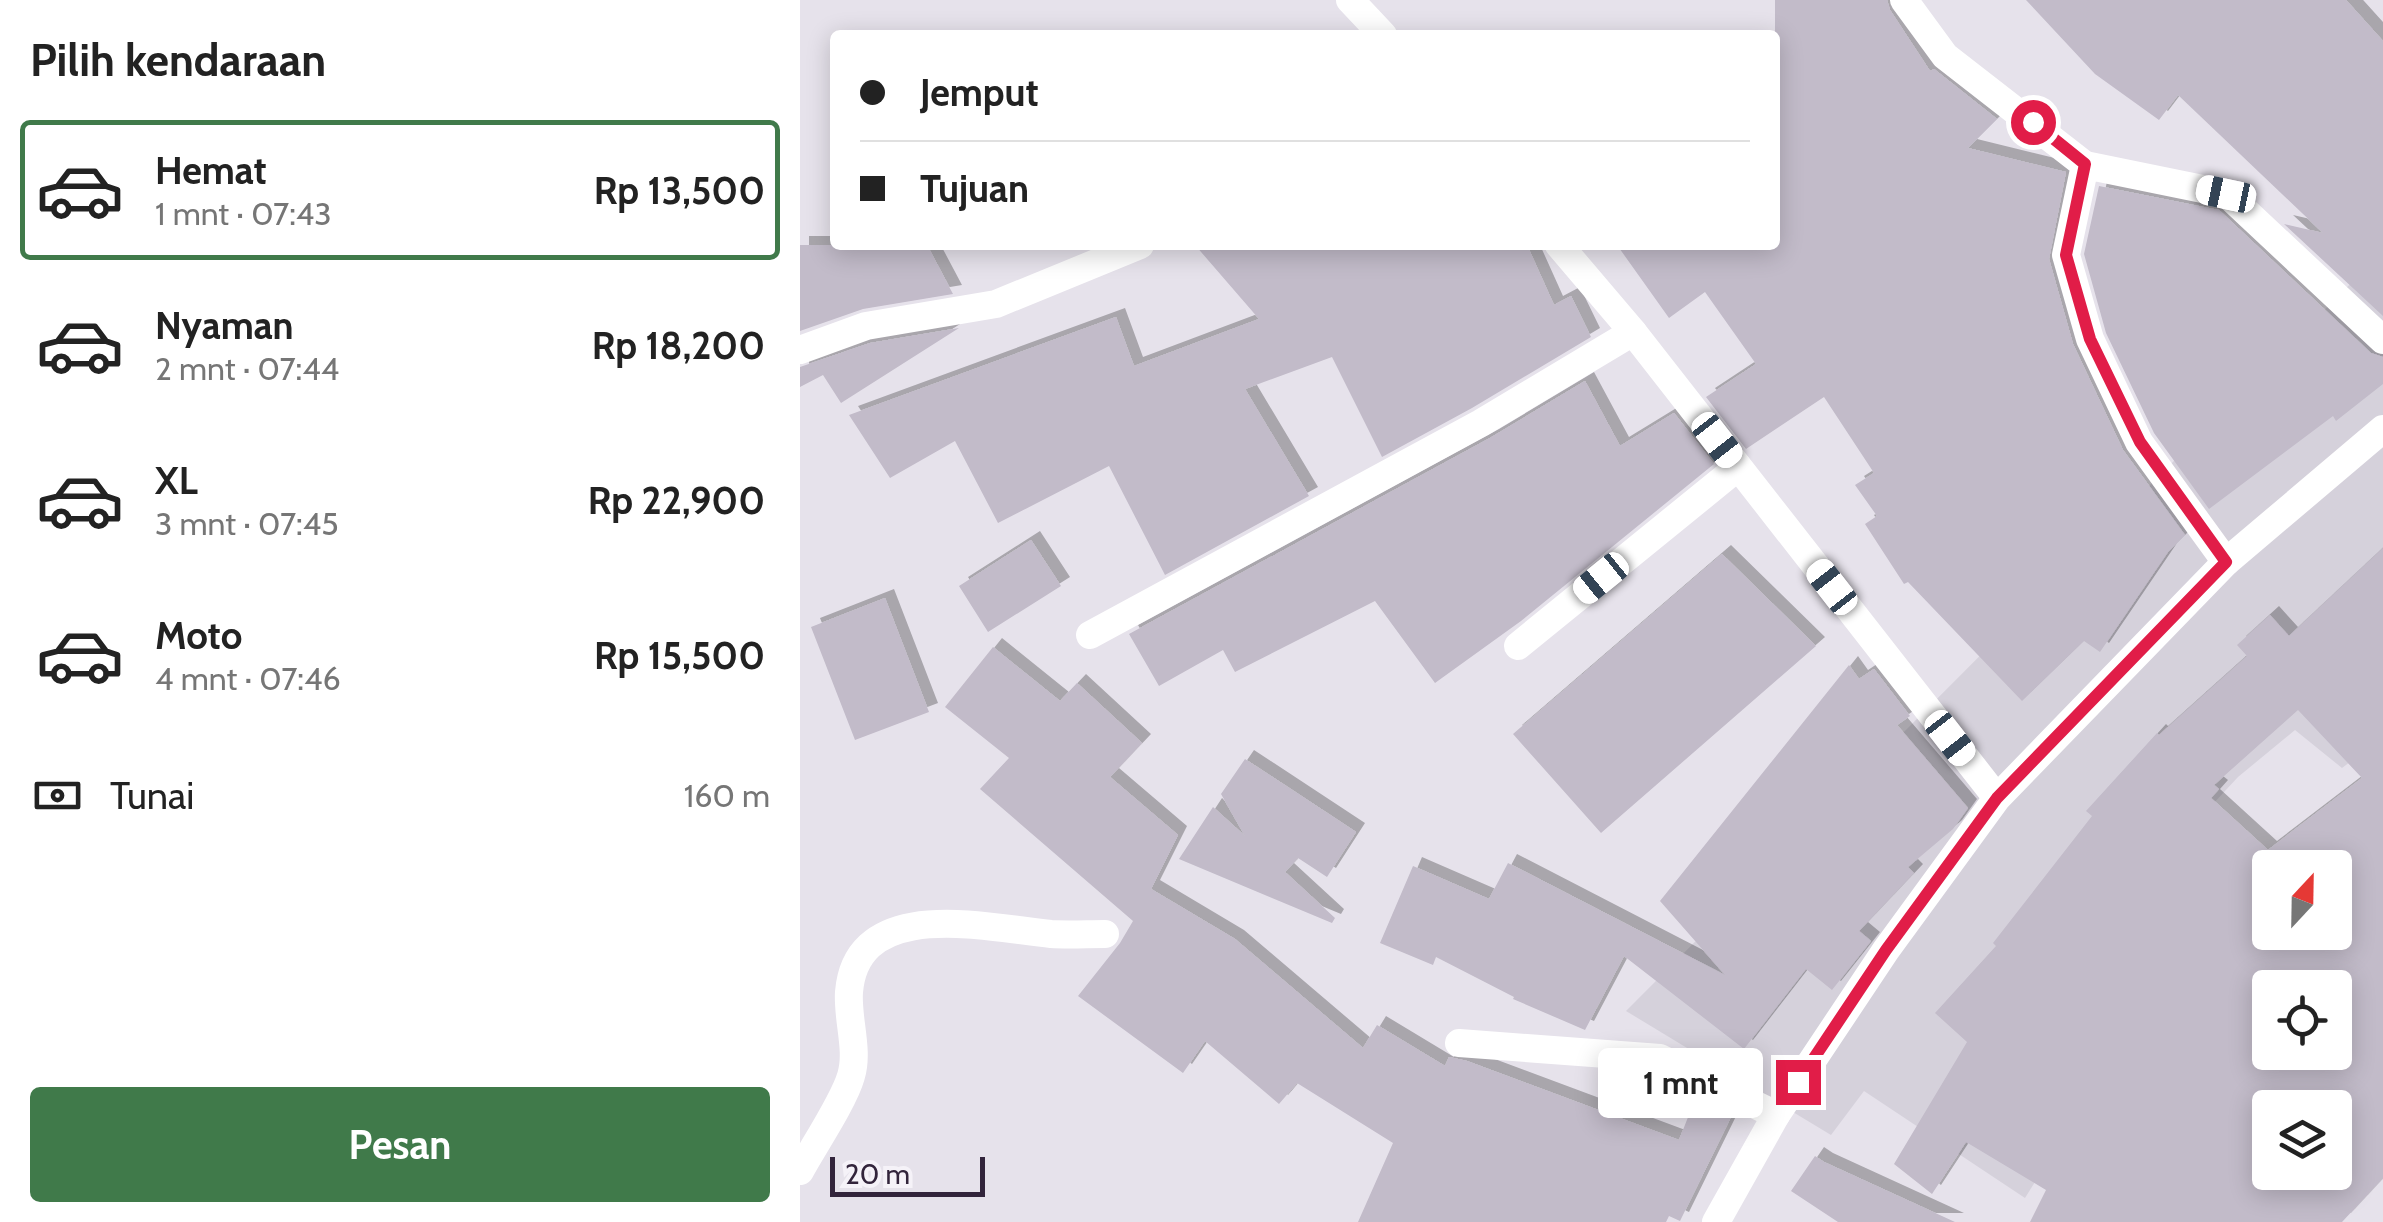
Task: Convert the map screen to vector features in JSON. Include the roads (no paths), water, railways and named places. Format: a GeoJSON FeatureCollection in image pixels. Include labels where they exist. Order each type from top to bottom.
{"type":"FeatureCollection","features":[{"type":"Feature","properties":{"kind":"street"},"geometry":{"type":"LineString","coordinates":[[1350,0],[1375,30]]}},
{"type":"Feature","properties":{"kind":"street"},"geometry":{"type":"LineString","coordinates":[[1904,0],[1945,56],[2085,164],[2226,194],[2383,340]]}},
{"type":"Feature","properties":{"kind":"street"},"geometry":{"type":"LineString","coordinates":[[2085,164],[2066,255],[2090,339],[2140,442],[2226,562]]}},
{"type":"Feature","properties":{"kind":"street"},"geometry":{"type":"LineString","coordinates":[[800,350],[866,326],[996,304],[1128,250]]}},
{"type":"Feature","properties":{"kind":"street"},"geometry":{"type":"LineString","coordinates":[[1564,250],[1633,332],[1997,798]]}},
{"type":"Feature","properties":{"kind":"street"},"geometry":{"type":"LineString","coordinates":[[1090,635],[1481,423],[1633,332]]}},
{"type":"Feature","properties":{"kind":"street"},"geometry":{"type":"LineString","coordinates":[[1716,1222],[1776,1115],[1886,950],[1997,798],[2226,562],[2383,429]]}},
{"type":"Feature","properties":{"kind":"street"},"geometry":{"type":"LineString","coordinates":[[1518,646],[1738,466]]}},
{"type":"Feature","properties":{"kind":"street"},"geometry":{"type":"LineString","coordinates":[[800,1172],[852,1076],[849,988],[864,950],[877,938],[901,928],[980,924],[1053,934],[1105,934]]}},
{"type":"Feature","properties":{"kind":"street"},"geometry":{"type":"LineString","coordinates":[[1459,1043],[1660,1058],[1776,1115]]}}]}
